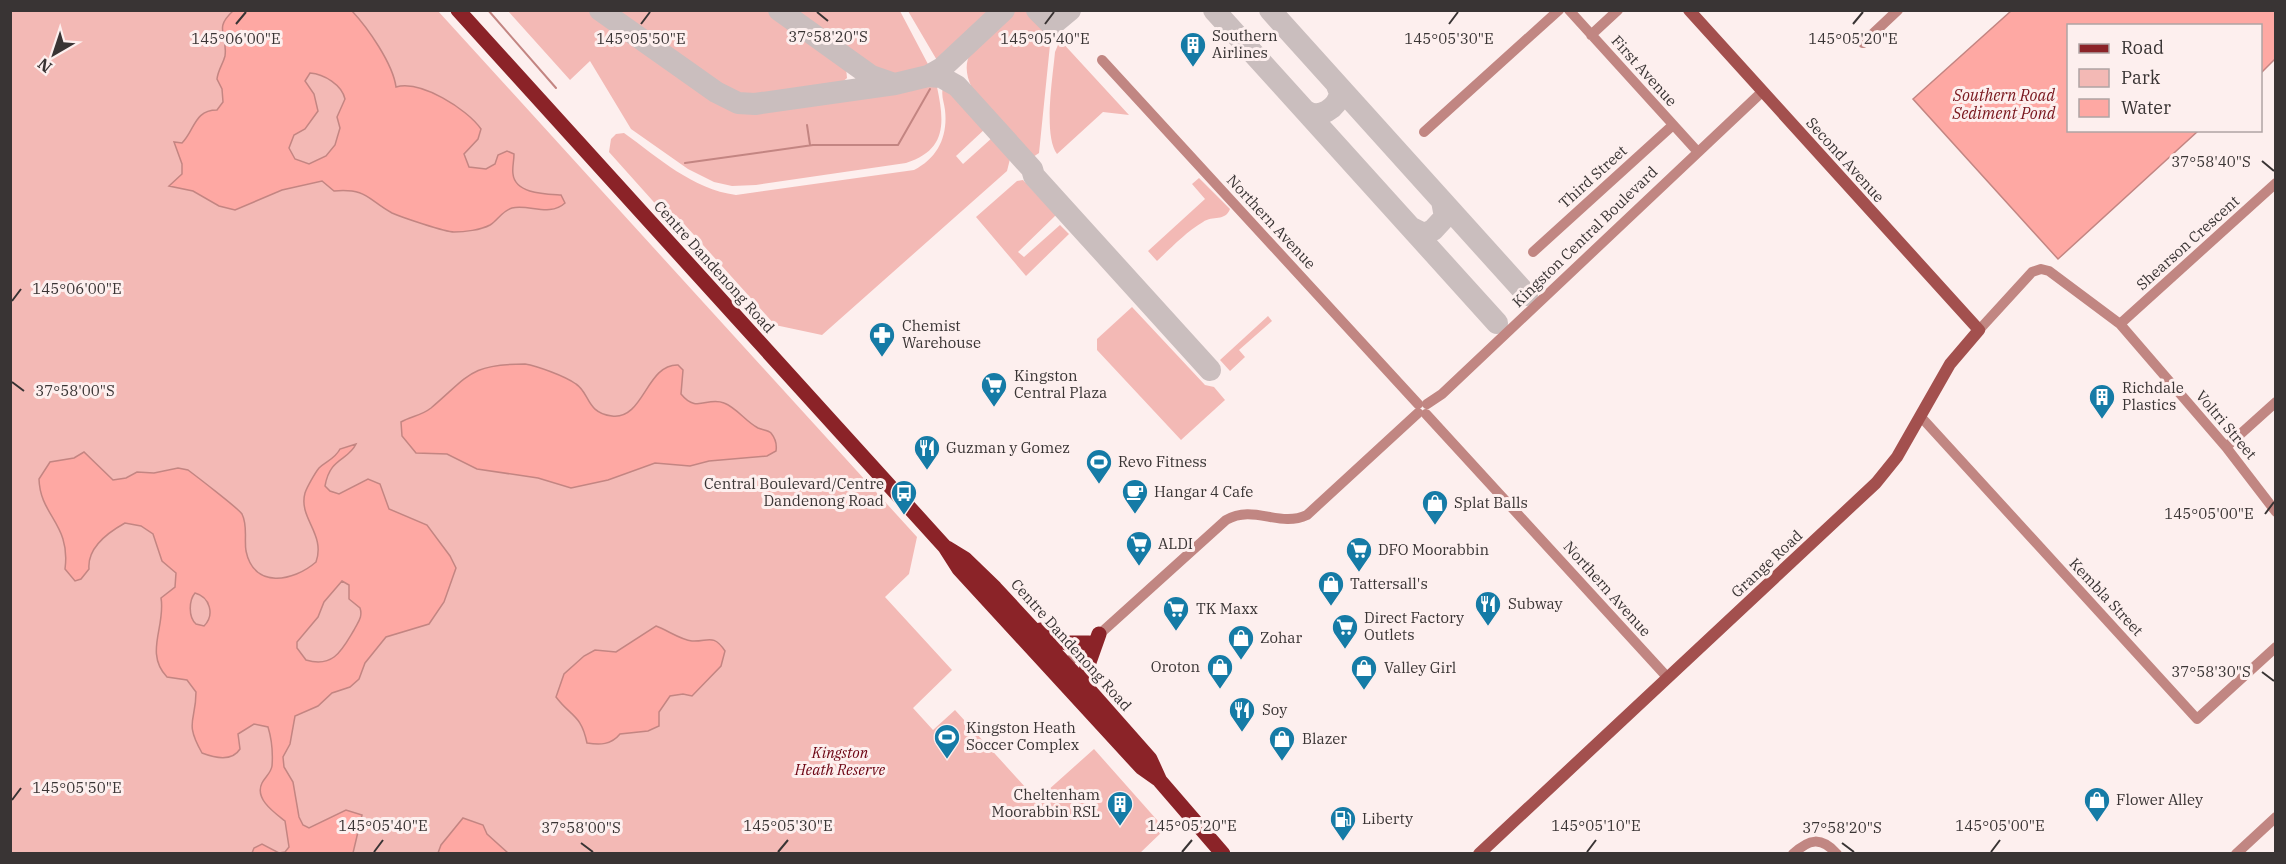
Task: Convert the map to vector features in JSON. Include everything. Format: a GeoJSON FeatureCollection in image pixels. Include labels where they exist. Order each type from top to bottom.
{"type":"FeatureCollection","features":[{"type":"Feature","properties":{"kind":"main road","name":"Centre Dandenong Road"},"geometry":{"type":"LineString","coordinates":[[458,10],[945,547],[959,569],[1061,669],[1082,682],[1150,759],[1158,779]]}},
{"type":"Feature","properties":{"kind":"main road","name":"Second Avenue"},"geometry":{"type":"LineString","coordinates":[[1689,10],[1979,330]]}},
{"type":"Feature","properties":{"kind":"main road","name":"Grange Road"},"geometry":{"type":"LineString","coordinates":[[1479,854],[1876,483],[1896,457],[1921,417],[1950,364],[1979,330]]}},
{"type":"Feature","properties":{"kind":"main road","name":"Centre Dandenong Road"},"geometry":{"type":"LineString","coordinates":[[945,547],[965,560],[1030,624],[1061,669],[1141,767],[1158,779],[1223,854]]}},
{"type":"Feature","properties":{"kind":"main road"},"geometry":{"type":"LineString","coordinates":[[1030,624],[1066,643],[1094,638],[1082,682]]}},
{"type":"Feature","properties":{"kind":"street"},"geometry":{"type":"LineString","coordinates":[[1424,132],[1558,10]]}},
{"type":"Feature","properties":{"kind":"street","name":"First Avenue"},"geometry":{"type":"LineString","coordinates":[[1569,10],[1697,151]]}},
{"type":"Feature","properties":{"kind":"street"},"geometry":{"type":"LineString","coordinates":[[1591,35],[1618,10]]}},
{"type":"Feature","properties":{"kind":"street"},"geometry":{"type":"LineString","coordinates":[[1863,43],[1898,10]]}},
{"type":"Feature","properties":{"kind":"street","name":"Northern Avenue"},"geometry":{"type":"LineString","coordinates":[[1102,60],[1668,678]]}},
{"type":"Feature","properties":{"kind":"street","name":"Kingston Central Boulevard"},"geometry":{"type":"LineString","coordinates":[[1061,669],[1230,518],[1248,513],[1286,520],[1298,519],[1310,513],[1422,409],[1442,394],[1763,91]]}},
{"type":"Feature","properties":{"kind":"street","name":"Third Street"},"geometry":{"type":"LineString","coordinates":[[1533,252],[1673,125]]}},
{"type":"Feature","properties":{"kind":"street","name":"Shearson Crescent"},"geometry":{"type":"LineString","coordinates":[[2120,324],[2276,183]]}},
{"type":"Feature","properties":{"kind":"street","name":"Grange Road"},"geometry":{"type":"LineString","coordinates":[[1979,330],[2032,272],[2041,269]]}},
{"type":"Feature","properties":{"kind":"street","name":"Voltri Street"},"geometry":{"type":"LineString","coordinates":[[2041,269],[2049,271],[2120,324],[2226,447],[2276,512]]}},
{"type":"Feature","properties":{"kind":"street"},"geometry":{"type":"LineString","coordinates":[[2226,447],[2276,402]]}},
{"type":"Feature","properties":{"kind":"street","name":"Kembla Street"},"geometry":{"type":"LineString","coordinates":[[1921,417],[2197,719],[2276,647]]}},
{"type":"Feature","properties":{"kind":"street"},"geometry":{"type":"LineString","coordinates":[[2236,854],[2276,817]]}},
{"type":"Feature","properties":{"kind":"street"},"geometry":{"type":"LineString","coordinates":[[1793,854],[1803,844],[1817,840],[1830,846],[1837,854]]}},
{"type":"Feature","properties":{"kind":"green space"},"geometry":{"type":"Polygon","coordinates":[[[908,10],[995,11],[938,62],[908,10]]]}},
{"type":"Feature","properties":{"kind":"green space","name":"Kingston Heath Reserve"},"geometry":{"type":"Polygon","coordinates":[[[10,11],[438,11],[917,537],[909,574],[885,597],[952,670],[913,708],[933,730],[955,710],[1037,800],[1094,749],[1165,829],[1139,854],[11,853],[10,11]]]}},
{"type":"Feature","properties":{"kind":"green space"},"geometry":{"type":"Polygon","coordinates":[[[508,11],[590,11],[720,102],[739,109],[763,110],[934,85],[937,87],[941,113],[939,134],[929,151],[906,163],[756,185],[732,186],[714,182],[688,169],[631,129],[590,61],[570,80],[508,11]]]}},
{"type":"Feature","properties":{"kind":"green space"},"geometry":{"type":"Polygon","coordinates":[[[610,11],[768,11],[837,59],[846,68],[847,78],[838,86],[765,97],[740,96],[717,85],[610,11]]]}},
{"type":"Feature","properties":{"kind":"green space"},"geometry":{"type":"Polygon","coordinates":[[[797,11],[900,11],[930,68],[899,76],[883,72],[868,65],[803,19],[797,11]]]}},
{"type":"Feature","properties":{"kind":"green space"},"geometry":{"type":"Polygon","coordinates":[[[1015,11],[1027,11],[1051,35],[1039,153],[1033,157],[986,109],[969,80],[967,66],[975,46],[1015,11]]]}},
{"type":"Feature","properties":{"kind":"green space"},"geometry":{"type":"Polygon","coordinates":[[[1060,40],[1129,115],[1103,112],[1057,154],[1050,133],[1050,105],[1055,52],[1060,40]]]}},
{"type":"Feature","properties":{"kind":"green space"},"geometry":{"type":"Polygon","coordinates":[[[944,86],[959,98],[986,128],[956,156],[963,164],[993,137],[1010,159],[1007,171],[822,335],[775,325],[676,215],[669,219],[609,152],[611,139],[616,134],[624,133],[690,179],[720,192],[736,195],[914,170],[935,153],[943,137],[946,120],[942,95],[944,86]]]}},
{"type":"Feature","properties":{"kind":"green space"},"geometry":{"type":"Polygon","coordinates":[[[1199,178],[1230,209],[1228,213],[1197,226],[1157,261],[1148,251],[1205,199],[1192,184],[1199,178]]]}},
{"type":"Feature","properties":{"kind":"green space"},"geometry":{"type":"Polygon","coordinates":[[[1023,180],[1056,215],[1018,252],[1024,257],[1060,225],[1069,234],[1026,276],[976,217],[1017,181],[1023,180]]]}},
{"type":"Feature","properties":{"kind":"green space"},"geometry":{"type":"Polygon","coordinates":[[[1132,307],[1205,385],[1214,387],[1225,400],[1181,440],[1097,350],[1097,339],[1132,307]]]}},
{"type":"Feature","properties":{"kind":"green space"},"geometry":{"type":"Polygon","coordinates":[[[1268,316],[1272,321],[1239,350],[1245,357],[1230,371],[1220,360],[1268,316]]]}},
{"type":"Feature","properties":{"kind":"water"},"geometry":{"type":"Polygon","coordinates":[[[233,11],[352,11],[379,47],[390,68],[396,87],[418,88],[443,98],[465,113],[481,129],[478,139],[464,154],[469,167],[486,169],[495,164],[498,155],[507,151],[514,154],[513,174],[519,186],[532,192],[561,195],[565,203],[546,210],[512,208],[486,227],[454,232],[392,213],[361,193],[334,191],[322,181],[282,190],[235,210],[219,206],[193,191],[169,186],[182,174],[182,164],[174,142],[182,143],[199,117],[209,111],[217,110],[223,102],[222,89],[217,79],[225,56],[222,27],[233,11]],[[310,73],[305,81],[314,94],[318,111],[305,129],[294,135],[289,148],[295,159],[309,164],[326,156],[335,145],[340,128],[337,117],[345,99],[336,85],[310,73]]]}},
{"type":"Feature","properties":{"kind":"water","name":"Southern Road Sediment Pond"},"geometry":{"type":"Polygon","coordinates":[[[2011,11],[2275,11],[2275,59],[2262,72],[2262,24],[2067,24],[2067,132],[2197,132],[2058,259],[1913,99],[2011,11]]]}},
{"type":"Feature","properties":{"kind":"water"},"geometry":{"type":"Polygon","coordinates":[[[525,364],[571,381],[580,388],[597,411],[612,416],[623,415],[631,410],[659,373],[667,367],[678,365],[683,370],[681,394],[687,400],[697,404],[718,401],[729,405],[753,425],[771,433],[774,437],[776,451],[767,456],[709,461],[690,466],[655,463],[608,480],[571,488],[538,478],[477,469],[447,454],[416,453],[402,436],[401,422],[427,411],[471,374],[492,366],[525,364]]]}},
{"type":"Feature","properties":{"kind":"water"},"geometry":{"type":"Polygon","coordinates":[[[356,444],[335,464],[327,477],[325,486],[330,491],[339,494],[368,479],[380,484],[389,509],[427,525],[456,568],[444,602],[429,624],[386,637],[365,663],[359,679],[350,687],[332,693],[318,706],[295,716],[290,744],[283,757],[284,767],[293,782],[299,817],[303,825],[309,828],[346,810],[362,815],[353,853],[279,853],[285,852],[289,847],[285,821],[263,800],[260,789],[272,766],[272,746],[268,727],[254,724],[238,734],[240,749],[233,756],[218,757],[202,753],[192,728],[196,692],[187,680],[167,677],[160,668],[157,658],[161,598],[175,587],[176,573],[162,561],[153,534],[141,526],[125,523],[100,542],[91,554],[89,569],[81,579],[75,581],[65,569],[64,541],[41,492],[39,479],[50,462],[74,458],[84,452],[113,480],[126,478],[137,472],[154,473],[178,468],[188,470],[242,514],[245,523],[246,551],[250,563],[257,572],[275,578],[296,574],[316,562],[318,543],[305,510],[305,493],[319,468],[333,458],[340,449],[356,444]],[[342,581],[324,602],[318,617],[297,642],[297,648],[306,660],[324,662],[336,656],[360,619],[360,608],[349,599],[349,585],[342,581]],[[195,593],[191,604],[193,621],[204,626],[209,617],[209,607],[204,598],[195,593]]]}},
{"type":"Feature","properties":{"kind":"water"},"geometry":{"type":"Polygon","coordinates":[[[656,626],[688,640],[714,640],[725,651],[721,666],[692,696],[683,694],[670,696],[659,712],[659,726],[648,731],[620,734],[605,743],[587,743],[579,721],[556,697],[564,674],[584,656],[595,650],[616,652],[656,626]]]}},
{"type":"Feature","properties":{"kind":"water"},"geometry":{"type":"Polygon","coordinates":[[[463,818],[483,825],[487,834],[508,853],[438,853],[441,845],[463,818]]]}},
{"type":"Feature","properties":{"kind":"water"},"geometry":{"type":"Polygon","coordinates":[[[262,844],[279,853],[252,853],[254,848],[262,844]]]}},
{"type":"Feature","properties":{"kind":"waterway"},"geometry":{"type":"LineString","coordinates":[[488,10],[556,88]]}},
{"type":"Feature","properties":{"kind":"waterway"},"geometry":{"type":"LineString","coordinates":[[685,163],[813,145],[898,145],[930,89]]}},
{"type":"Feature","properties":{"kind":"waterway"},"geometry":{"type":"LineString","coordinates":[[807,125],[810,145]]}},
{"type":"Feature","properties":{"kind":"taxiway"},"geometry":{"type":"LineString","coordinates":[[600,10],[716,92],[738,103],[755,104],[895,84],[928,76],[942,68],[1004,10]]}},
{"type":"Feature","properties":{"kind":"taxiway"},"geometry":{"type":"LineString","coordinates":[[779,10],[871,76],[894,84]]}},
{"type":"Feature","properties":{"kind":"taxiway"},"geometry":{"type":"LineString","coordinates":[[1037,10],[1052,25],[1070,10]]}},
{"type":"Feature","properties":{"kind":"taxiway"},"geometry":{"type":"LineString","coordinates":[[1214,10],[1497,323]]}},
{"type":"Feature","properties":{"kind":"taxiway"},"geometry":{"type":"LineString","coordinates":[[1270,10],[1527,295]]}},
{"type":"Feature","properties":{"kind":"taxiway"},"geometry":{"type":"LineString","coordinates":[[928,76],[941,77],[957,86],[1032,169],[1034,176],[1210,370]]}},
{"type":"Feature","properties":{"kind":"taxiway"},"geometry":{"type":"LineString","coordinates":[[1306,111],[1317,114],[1332,108],[1340,93],[1336,83]]}},
{"type":"Feature","properties":{"kind":"taxiway"},"geometry":{"type":"LineString","coordinates":[[1412,228],[1424,234],[1433,230],[1445,217],[1442,201]]}},
{"type":"Feature","properties":{"kind":"place","name":"Southern Airlines"},"geometry":{"type":"Point","coordinates":[1193,68]}},
{"type":"Feature","properties":{"kind":"place","name":"Chemist Warehouse"},"geometry":{"type":"Point","coordinates":[882,358]}},
{"type":"Feature","properties":{"kind":"place","name":"Kingston Central Plaza"},"geometry":{"type":"Point","coordinates":[994,408]}},
{"type":"Feature","properties":{"kind":"place","name":"Richdale Plastics"},"geometry":{"type":"Point","coordinates":[2102,420]}},
{"type":"Feature","properties":{"kind":"place","name":"Guzman y Gomez"},"geometry":{"type":"Point","coordinates":[927,471]}},
{"type":"Feature","properties":{"kind":"place","name":"Revo Fitness"},"geometry":{"type":"Point","coordinates":[1099,485]}},
{"type":"Feature","properties":{"kind":"place","name":"Hangar 4 Cafe"},"geometry":{"type":"Point","coordinates":[1135,515]}},
{"type":"Feature","properties":{"kind":"place","name":"Central Boulevard/Centre Dandenong Road"},"geometry":{"type":"Point","coordinates":[904,516]}},
{"type":"Feature","properties":{"kind":"place","name":"Splat Balls"},"geometry":{"type":"Point","coordinates":[1435,526]}},
{"type":"Feature","properties":{"kind":"place","name":"ALDI"},"geometry":{"type":"Point","coordinates":[1139,567]}},
{"type":"Feature","properties":{"kind":"place","name":"DFO Moorabbin"},"geometry":{"type":"Point","coordinates":[1359,573]}},
{"type":"Feature","properties":{"kind":"place","name":"Tattersall's"},"geometry":{"type":"Point","coordinates":[1331,607]}},
{"type":"Feature","properties":{"kind":"place","name":"Subway"},"geometry":{"type":"Point","coordinates":[1488,627]}},
{"type":"Feature","properties":{"kind":"place","name":"TK Maxx"},"geometry":{"type":"Point","coordinates":[1176,632]}},
{"type":"Feature","properties":{"kind":"place","name":"Direct Factory Outlets"},"geometry":{"type":"Point","coordinates":[1345,650]}},
{"type":"Feature","properties":{"kind":"place","name":"Zohar"},"geometry":{"type":"Point","coordinates":[1241,661]}},
{"type":"Feature","properties":{"kind":"place","name":"Oroton"},"geometry":{"type":"Point","coordinates":[1220,690]}},
{"type":"Feature","properties":{"kind":"place","name":"Valley Girl"},"geometry":{"type":"Point","coordinates":[1364,691]}},
{"type":"Feature","properties":{"kind":"place","name":"Soy"},"geometry":{"type":"Point","coordinates":[1242,733]}},
{"type":"Feature","properties":{"kind":"place","name":"Kingston Heath Soccer Complex"},"geometry":{"type":"Point","coordinates":[947,760]}},
{"type":"Feature","properties":{"kind":"place","name":"Blazer"},"geometry":{"type":"Point","coordinates":[1282,762]}},
{"type":"Feature","properties":{"kind":"place","name":"Flower Alley"},"geometry":{"type":"Point","coordinates":[2097,823]}},
{"type":"Feature","properties":{"kind":"place","name":"Cheltenham Moorabbin RSL"},"geometry":{"type":"Point","coordinates":[1120,827]}},
{"type":"Feature","properties":{"kind":"place","name":"Liberty"},"geometry":{"type":"Point","coordinates":[1343,842]}}]}
